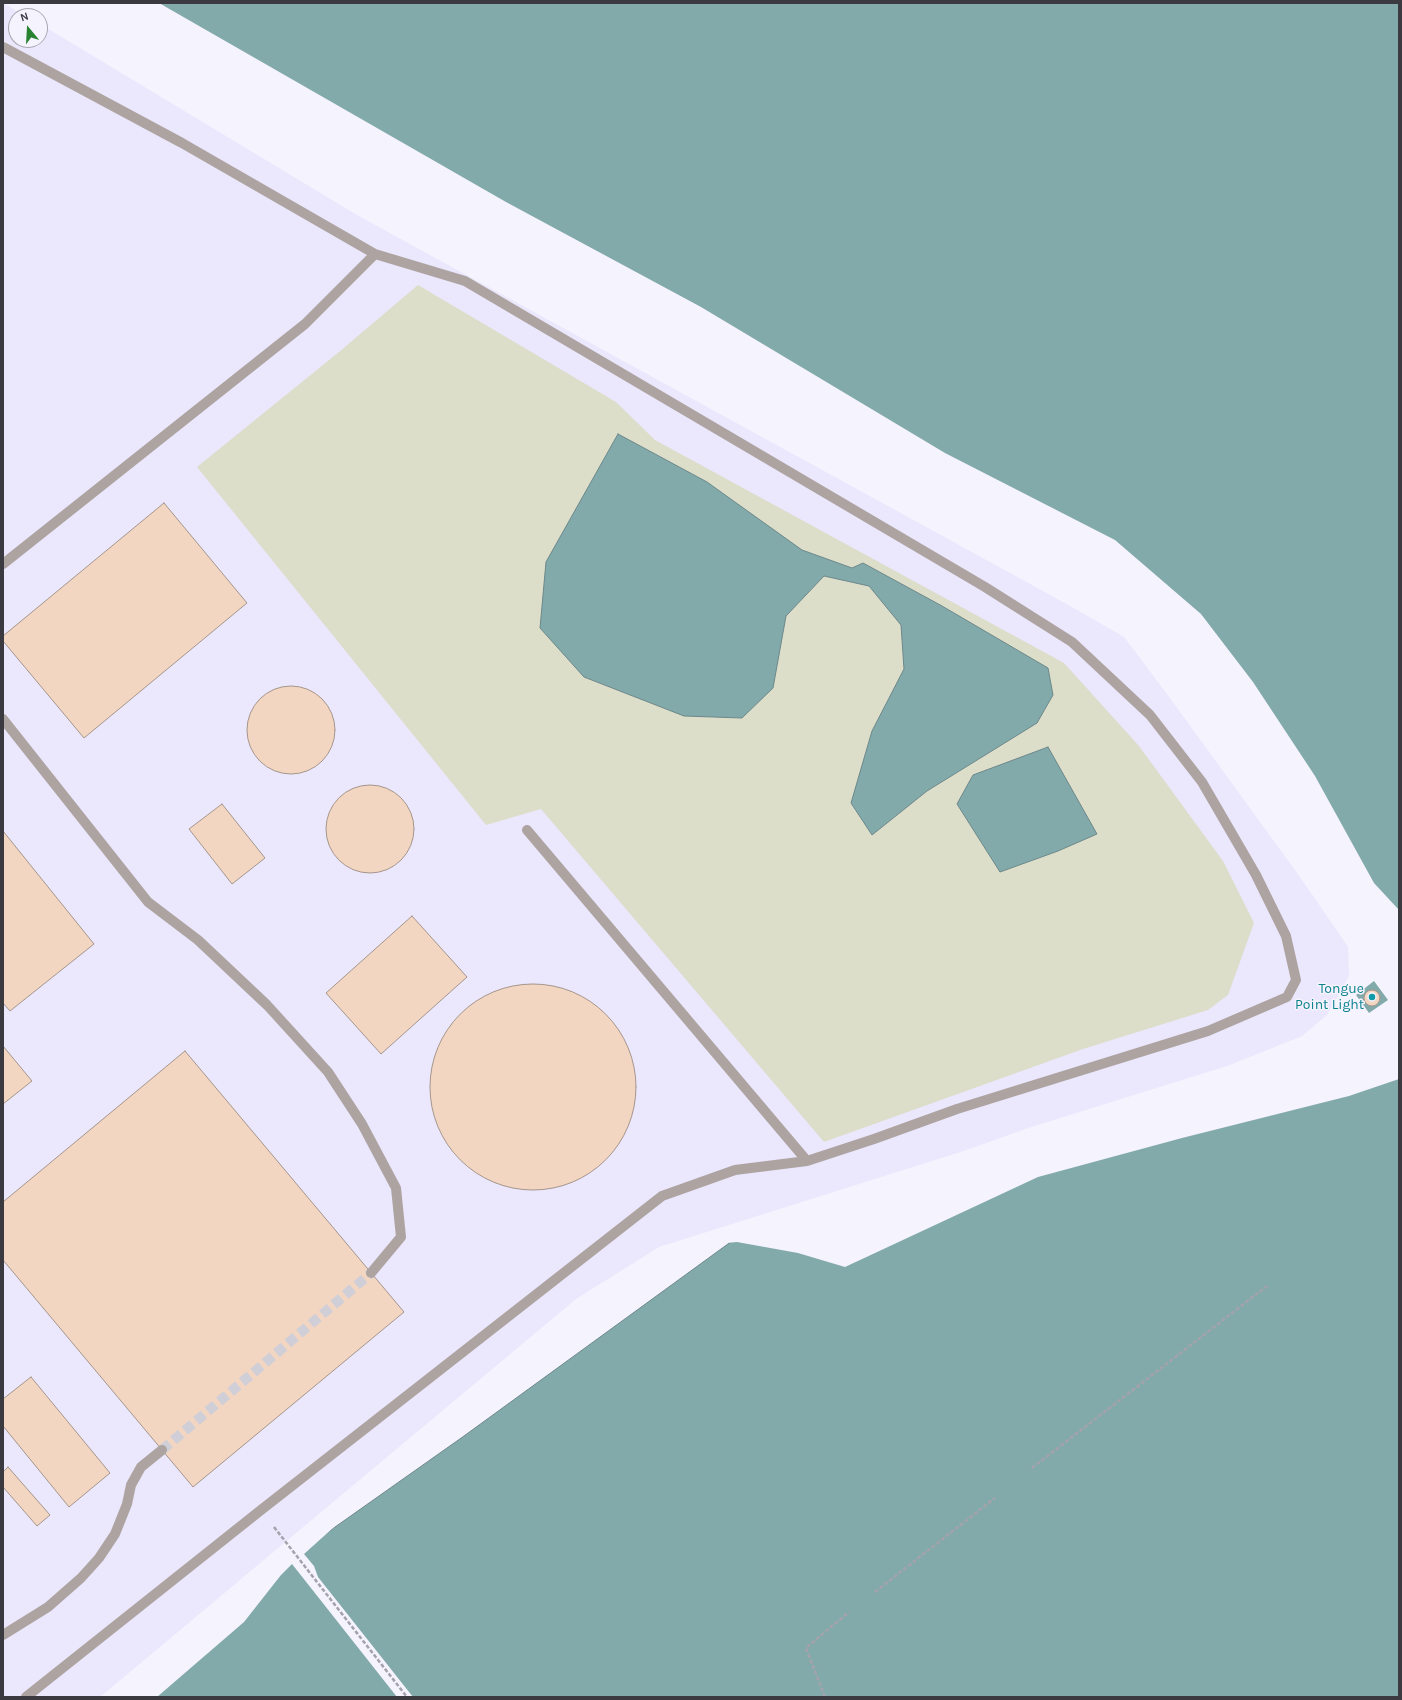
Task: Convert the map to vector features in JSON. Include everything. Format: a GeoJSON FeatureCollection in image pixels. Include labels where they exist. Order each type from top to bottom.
{"type":"FeatureCollection","features":[{"type":"Feature","properties":{"kind":"lane"},"geometry":{"type":"LineString","coordinates":[[3,46],[182,143],[375,254],[465,281],[985,587],[1072,642],[1150,715],[1202,782],[1256,874],[1286,936],[1296,980],[1287,997],[1208,1031],[957,1109],[807,1161],[735,1170],[662,1196],[261,1510],[26,1697]]}},
{"type":"Feature","properties":{"kind":"lane"},"geometry":{"type":"LineString","coordinates":[[3,564],[306,324],[375,254]]}},
{"type":"Feature","properties":{"kind":"lane"},"geometry":{"type":"LineString","coordinates":[[3,719],[148,902],[198,940],[267,1005],[328,1072],[362,1124],[396,1188],[401,1237],[371,1273]]}},
{"type":"Feature","properties":{"kind":"lane"},"geometry":{"type":"LineString","coordinates":[[527,830],[807,1161]]}},
{"type":"Feature","properties":{"kind":"lane"},"geometry":{"type":"LineString","coordinates":[[3,1635],[48,1607],[81,1578],[99,1558],[115,1534],[127,1504],[131,1485],[141,1467],[162,1450]]}},
{"type":"Feature","properties":{"kind":"path"},"geometry":{"type":"LineString","coordinates":[[1032,1468],[1267,1286]]}},
{"type":"Feature","properties":{"kind":"path"},"geometry":{"type":"LineString","coordinates":[[875,1592],[995,1498]]}},
{"type":"Feature","properties":{"kind":"path"},"geometry":{"type":"LineString","coordinates":[[261,1510],[407,1697]]}},
{"type":"Feature","properties":{"kind":"path"},"geometry":{"type":"LineString","coordinates":[[825,1697],[806,1648],[849,1612]]}},
{"type":"Feature","properties":{"kind":"shaded area"},"geometry":{"type":"Polygon","coordinates":[[[3,3],[12,8],[8,8],[8,48],[48,48],[48,29],[357,215],[1125,636],[1350,946],[1351,976],[1329,1016],[1303,1038],[1227,1068],[659,1247],[576,1299],[100,1697],[3,1697],[3,3]]]}},
{"type":"Feature","properties":{"kind":"shaded area"},"geometry":{"type":"Polygon","coordinates":[[[22,3],[1399,3],[1399,1697],[112,1697],[277,1568],[464,1436],[743,1233],[1227,1068],[1303,1038],[1329,1016],[1351,976],[1350,946],[1257,810],[1125,636],[452,246],[48,18],[48,8],[31,8],[22,3]]]}},
{"type":"Feature","properties":{"kind":"shaded area"},"geometry":{"type":"Polygon","coordinates":[[[418,285],[616,402],[655,440],[1064,663],[1139,746],[1223,861],[1254,923],[1228,995],[1208,1010],[1083,1049],[824,1142],[541,809],[486,825],[197,467],[339,352],[418,285]]]}},
{"type":"Feature","properties":{"kind":"shaded area"},"geometry":{"type":"Polygon","coordinates":[[[618,434],[707,482],[802,550],[852,568],[863,563],[942,606],[1048,668],[1053,695],[1037,723],[927,791],[872,835],[851,803],[872,731],[904,669],[901,625],[869,586],[824,576],[786,616],[773,688],[742,718],[684,716],[584,677],[540,628],[546,562],[618,434]]]}},
{"type":"Feature","properties":{"kind":"shaded area"},"geometry":{"type":"Polygon","coordinates":[[[1048,747],[1097,834],[1058,851],[1000,872],[957,804],[973,775],[1048,747]]]}},
{"type":"Feature","properties":{"kind":"pier"},"geometry":{"type":"Polygon","coordinates":[[[20,3],[159,3],[506,202],[701,307],[945,453],[1115,540],[1201,614],[1253,682],[1315,776],[1374,883],[1399,910],[1399,1079],[1349,1096],[1182,1138],[1038,1177],[845,1267],[798,1253],[737,1242],[726,1243],[743,1231],[1025,1129],[1227,1066],[1302,1036],[1327,1015],[1349,976],[1348,947],[1255,811],[1124,637],[451,248],[48,19],[48,8],[29,8],[20,3]],[[1374,981],[1356,995],[1369,1013],[1388,1000],[1374,981]]]}},
{"type":"Feature","properties":{"kind":"pier"},"geometry":{"type":"Polygon","coordinates":[[[344,1518],[304,1554],[314,1566],[318,1577],[413,1697],[397,1697],[292,1564],[281,1575],[244,1622],[157,1697],[110,1697],[275,1567],[344,1518]]]}},
{"type":"Feature","properties":{"kind":"building"},"geometry":{"type":"Polygon","coordinates":[[[164,503],[247,603],[84,738],[3,641],[3,636],[164,503]]]}},
{"type":"Feature","properties":{"kind":"building"},"geometry":{"type":"Polygon","coordinates":[[[291,686],[308,690],[322,699],[331,713],[335,730],[331,747],[322,761],[308,770],[291,774],[274,770],[260,761],[251,747],[247,730],[251,713],[260,699],[274,690],[291,686]]]}},
{"type":"Feature","properties":{"kind":"building"},"geometry":{"type":"Polygon","coordinates":[[[370,785],[387,789],[401,798],[410,812],[414,829],[410,846],[401,860],[387,869],[370,873],[353,869],[339,860],[330,846],[326,829],[330,812],[339,798],[353,789],[370,785]]]}},
{"type":"Feature","properties":{"kind":"building"},"geometry":{"type":"Polygon","coordinates":[[[222,804],[265,858],[232,884],[189,829],[222,804]]]}},
{"type":"Feature","properties":{"kind":"building"},"geometry":{"type":"Polygon","coordinates":[[[3,831],[94,944],[10,1011],[3,1003],[3,831]]]}},
{"type":"Feature","properties":{"kind":"building"},"geometry":{"type":"Polygon","coordinates":[[[412,916],[467,977],[381,1054],[326,993],[412,916]]]}},
{"type":"Feature","properties":{"kind":"building"},"geometry":{"type":"Polygon","coordinates":[[[523,984],[543,984],[563,988],[582,996],[606,1014],[624,1038],[632,1057],[636,1077],[636,1097],[632,1117],[624,1136],[606,1160],[582,1178],[563,1186],[543,1190],[523,1190],[503,1186],[484,1178],[468,1167],[453,1152],[442,1136],[434,1117],[430,1097],[430,1077],[434,1057],[442,1038],[453,1022],[468,1007],[484,996],[503,988],[523,984]]]}},
{"type":"Feature","properties":{"kind":"building","name":"Tongue Point Light"},"geometry":{"type":"Polygon","coordinates":[[[1369,990],[1375,990],[1380,995],[1378,1004],[1375,1006],[1369,1006],[1364,1001],[1364,995],[1369,990]]]}},
{"type":"Feature","properties":{"kind":"building"},"geometry":{"type":"Polygon","coordinates":[[[3,1046],[32,1081],[3,1104],[3,1046]]]}},
{"type":"Feature","properties":{"kind":"building"},"geometry":{"type":"Polygon","coordinates":[[[185,1051],[404,1312],[193,1487],[3,1260],[3,1202],[185,1051]]]}},
{"type":"Feature","properties":{"kind":"building"},"geometry":{"type":"Polygon","coordinates":[[[31,1377],[110,1473],[69,1507],[3,1426],[3,1399],[31,1377]]]}},
{"type":"Feature","properties":{"kind":"building"},"geometry":{"type":"Polygon","coordinates":[[[8,1467],[50,1515],[37,1526],[3,1487],[3,1472],[8,1467]]]}},
{"type":"Feature","properties":{"kind":"tunnel"},"geometry":{"type":"LineString","coordinates":[[162,1450],[371,1273]]}},
{"type":"Feature","properties":{"kind":"place","name":"Tongue Point Light"},"geometry":{"type":"Point","coordinates":[1372,997]}}]}
